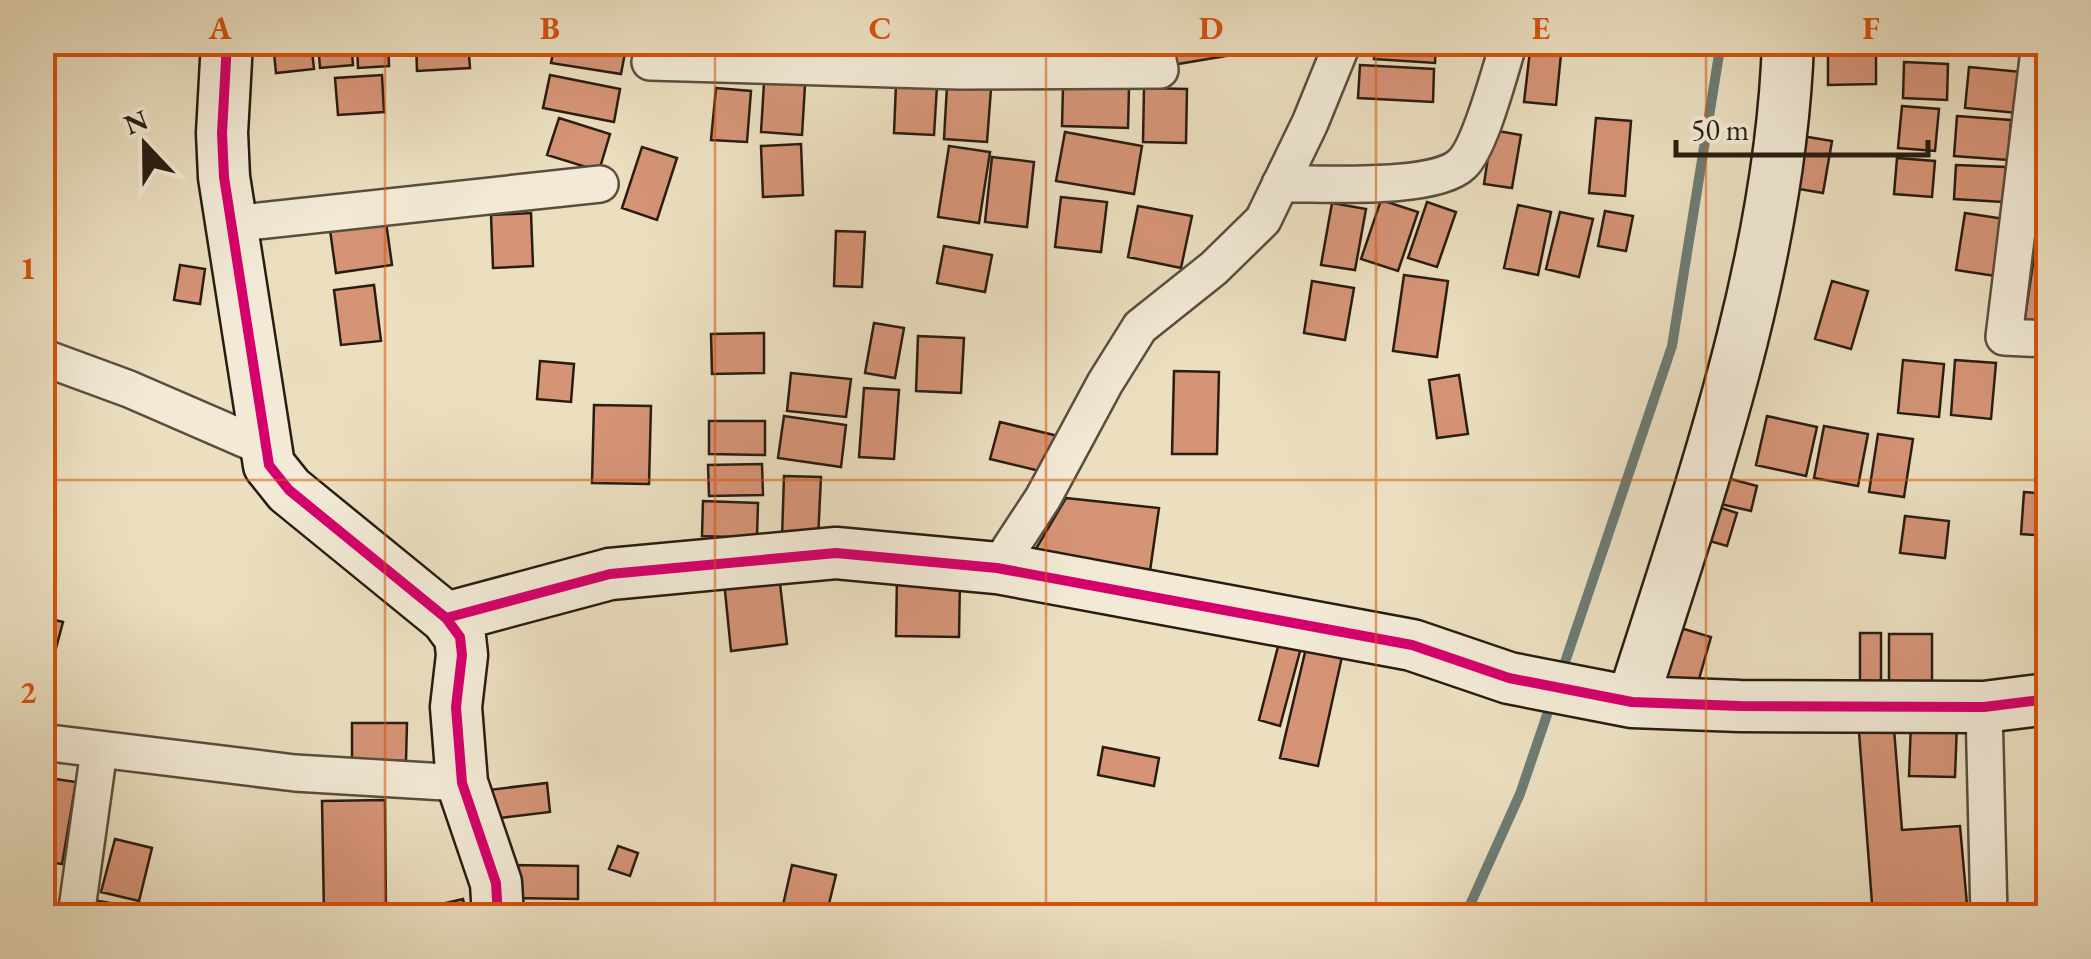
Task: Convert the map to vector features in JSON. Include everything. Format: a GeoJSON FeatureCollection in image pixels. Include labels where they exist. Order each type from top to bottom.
{"type":"FeatureCollection","features":[{"type":"Feature","properties":{"kind":"street"},"geometry":{"type":"LineString","coordinates":[[227,42],[224,177],[264,448],[269,464],[289,490],[446,618],[460,638],[456,707],[462,784],[496,884],[498,916]]}},
{"type":"Feature","properties":{"kind":"street"},"geometry":{"type":"LineString","coordinates":[[650,62],[979,57],[1160,70],[1154,42]]}},
{"type":"Feature","properties":{"kind":"street"},"geometry":{"type":"LineString","coordinates":[[997,568],[1043,498],[1140,327],[1214,268],[1263,220],[1342,42]]}},
{"type":"Feature","properties":{"kind":"street"},"geometry":{"type":"LineString","coordinates":[[1280,184],[1413,182],[1448,175],[1465,162],[1509,42]]}},
{"type":"Feature","properties":{"kind":"street"},"geometry":{"type":"LineString","coordinates":[[1623,700],[1696,501],[1761,265],[1787,76],[1788,42]]}},
{"type":"Feature","properties":{"kind":"street"},"geometry":{"type":"LineString","coordinates":[[2040,42],[2004,336],[2048,339]]}},
{"type":"Feature","properties":{"kind":"street"},"geometry":{"type":"LineString","coordinates":[[231,224],[600,184]]}},
{"type":"Feature","properties":{"kind":"street"},"geometry":{"type":"LineString","coordinates":[[42,357],[130,389],[264,448]]}},
{"type":"Feature","properties":{"kind":"street"},"geometry":{"type":"LineString","coordinates":[[446,618],[610,574],[836,553],[997,568],[1412,645],[1509,678],[1623,700],[1740,706],[1984,706],[2048,699]]}},
{"type":"Feature","properties":{"kind":"street"},"geometry":{"type":"LineString","coordinates":[[1984,706],[1990,916]]}},
{"type":"Feature","properties":{"kind":"street"},"geometry":{"type":"LineString","coordinates":[[42,742],[295,773],[462,784]]}},
{"type":"Feature","properties":{"kind":"street"},"geometry":{"type":"LineString","coordinates":[[76,916],[98,750]]}},
{"type":"Feature","properties":{"kind":"building"},"geometry":{"type":"Polygon","coordinates":[[[273,42],[311,42],[314,69],[276,73],[273,42]]]}},
{"type":"Feature","properties":{"kind":"building"},"geometry":{"type":"Polygon","coordinates":[[[318,42],[351,42],[353,65],[320,68],[318,42]]]}},
{"type":"Feature","properties":{"kind":"building"},"geometry":{"type":"Polygon","coordinates":[[[357,42],[388,42],[389,66],[358,68],[357,42]]]}},
{"type":"Feature","properties":{"kind":"building"},"geometry":{"type":"Polygon","coordinates":[[[416,42],[468,42],[470,68],[417,71],[416,42]]]}},
{"type":"Feature","properties":{"kind":"building"},"geometry":{"type":"Polygon","coordinates":[[[555,42],[627,42],[621,74],[551,63],[555,42]]]}},
{"type":"Feature","properties":{"kind":"building"},"geometry":{"type":"Polygon","coordinates":[[[795,42],[839,42],[840,53],[795,55],[795,42]]]}},
{"type":"Feature","properties":{"kind":"building"},"geometry":{"type":"Polygon","coordinates":[[[859,42],[907,42],[907,57],[859,57],[859,42]]]}},
{"type":"Feature","properties":{"kind":"building"},"geometry":{"type":"Polygon","coordinates":[[[1072,42],[1136,42],[1137,58],[1073,62],[1072,42]]]}},
{"type":"Feature","properties":{"kind":"building"},"geometry":{"type":"Polygon","coordinates":[[[1168,42],[1242,42],[1244,53],[1172,65],[1168,42]]]}},
{"type":"Feature","properties":{"kind":"building"},"geometry":{"type":"Polygon","coordinates":[[[1375,42],[1436,42],[1435,63],[1374,59],[1375,42]]]}},
{"type":"Feature","properties":{"kind":"building"},"geometry":{"type":"Polygon","coordinates":[[[1531,42],[1562,44],[1556,105],[1524,102],[1531,42]]]}},
{"type":"Feature","properties":{"kind":"building"},"geometry":{"type":"Polygon","coordinates":[[[1828,49],[1876,49],[1876,84],[1828,85],[1828,49]]]}},
{"type":"Feature","properties":{"kind":"building"},"geometry":{"type":"Polygon","coordinates":[[[1904,62],[1948,64],[1947,100],[1903,98],[1904,62]]]}},
{"type":"Feature","properties":{"kind":"building"},"geometry":{"type":"Polygon","coordinates":[[[1360,65],[1434,69],[1433,102],[1358,98],[1360,65]]]}},
{"type":"Feature","properties":{"kind":"building"},"geometry":{"type":"Polygon","coordinates":[[[1969,67],[2022,72],[2017,113],[1965,108],[1969,67]]]}},
{"type":"Feature","properties":{"kind":"building"},"geometry":{"type":"Polygon","coordinates":[[[382,75],[384,112],[338,115],[335,78],[382,75]]]}},
{"type":"Feature","properties":{"kind":"building"},"geometry":{"type":"Polygon","coordinates":[[[550,75],[620,89],[614,122],[543,108],[550,75]]]}},
{"type":"Feature","properties":{"kind":"building"},"geometry":{"type":"Polygon","coordinates":[[[764,83],[805,85],[802,135],[761,132],[764,83]]]}},
{"type":"Feature","properties":{"kind":"building"},"geometry":{"type":"Polygon","coordinates":[[[896,84],[937,86],[934,135],[894,133],[896,84]]]}},
{"type":"Feature","properties":{"kind":"building"},"geometry":{"type":"Polygon","coordinates":[[[947,86],[991,89],[987,142],[944,139],[947,86]]]}},
{"type":"Feature","properties":{"kind":"building"},"geometry":{"type":"Polygon","coordinates":[[[1063,86],[1129,88],[1128,128],[1062,126],[1063,86]]]}},
{"type":"Feature","properties":{"kind":"building"},"geometry":{"type":"Polygon","coordinates":[[[716,88],[751,91],[747,142],[711,140],[716,88]]]}},
{"type":"Feature","properties":{"kind":"building"},"geometry":{"type":"Polygon","coordinates":[[[1144,88],[1187,89],[1186,143],[1143,142],[1144,88]]]}},
{"type":"Feature","properties":{"kind":"building"},"geometry":{"type":"Polygon","coordinates":[[[1902,106],[1939,109],[1935,151],[1898,148],[1902,106]]]}},
{"type":"Feature","properties":{"kind":"building"},"geometry":{"type":"Polygon","coordinates":[[[1957,116],[2011,120],[2008,160],[1954,156],[1957,116]]]}},
{"type":"Feature","properties":{"kind":"building"},"geometry":{"type":"Polygon","coordinates":[[[559,118],[610,134],[599,171],[547,155],[559,118]]]}},
{"type":"Feature","properties":{"kind":"building"},"geometry":{"type":"Polygon","coordinates":[[[1596,118],[1631,121],[1625,196],[1589,193],[1596,118]]]}},
{"type":"Feature","properties":{"kind":"building"},"geometry":{"type":"Polygon","coordinates":[[[1492,130],[1521,135],[1512,188],[1484,184],[1492,130]]]}},
{"type":"Feature","properties":{"kind":"building"},"geometry":{"type":"Polygon","coordinates":[[[1065,132],[1142,146],[1134,194],[1056,181],[1065,132]]]}},
{"type":"Feature","properties":{"kind":"building"},"geometry":{"type":"Polygon","coordinates":[[[1802,136],[1832,141],[1823,193],[1793,188],[1802,136]]]}},
{"type":"Feature","properties":{"kind":"building"},"geometry":{"type":"Polygon","coordinates":[[[801,144],[803,195],[763,197],[761,146],[801,144]]]}},
{"type":"Feature","properties":{"kind":"building"},"geometry":{"type":"Polygon","coordinates":[[[949,146],[990,152],[979,223],[938,217],[949,146]]]}},
{"type":"Feature","properties":{"kind":"building"},"geometry":{"type":"Polygon","coordinates":[[[642,147],[677,158],[657,220],[622,208],[642,147]]]}},
{"type":"Feature","properties":{"kind":"building"},"geometry":{"type":"Polygon","coordinates":[[[992,157],[1034,162],[1027,227],[985,222],[992,157]]]}},
{"type":"Feature","properties":{"kind":"building"},"geometry":{"type":"Polygon","coordinates":[[[1897,158],[1935,161],[1932,197],[1894,194],[1897,158]]]}},
{"type":"Feature","properties":{"kind":"building"},"geometry":{"type":"Polygon","coordinates":[[[1956,165],[2006,167],[2003,202],[1954,199],[1956,165]]]}},
{"type":"Feature","properties":{"kind":"building"},"geometry":{"type":"Polygon","coordinates":[[[2037,167],[2048,168],[2048,233],[2032,232],[2037,167]]]}},
{"type":"Feature","properties":{"kind":"building"},"geometry":{"type":"Polygon","coordinates":[[[1061,197],[1107,202],[1101,252],[1055,247],[1061,197]]]}},
{"type":"Feature","properties":{"kind":"building"},"geometry":{"type":"Polygon","coordinates":[[[1381,200],[1418,212],[1398,271],[1361,259],[1381,200]]]}},
{"type":"Feature","properties":{"kind":"building"},"geometry":{"type":"Polygon","coordinates":[[[1427,202],[1456,212],[1437,267],[1408,258],[1427,202]]]}},
{"type":"Feature","properties":{"kind":"building"},"geometry":{"type":"Polygon","coordinates":[[[1332,203],[1366,209],[1355,270],[1321,265],[1332,203]]]}},
{"type":"Feature","properties":{"kind":"building"},"geometry":{"type":"Polygon","coordinates":[[[1518,205],[1551,212],[1538,275],[1504,268],[1518,205]]]}},
{"type":"Feature","properties":{"kind":"building"},"geometry":{"type":"Polygon","coordinates":[[[1138,206],[1192,216],[1181,268],[1128,257],[1138,206]]]}},
{"type":"Feature","properties":{"kind":"building"},"geometry":{"type":"Polygon","coordinates":[[[1605,211],[1633,216],[1626,251],[1598,246],[1605,211]]]}},
{"type":"Feature","properties":{"kind":"building"},"geometry":{"type":"Polygon","coordinates":[[[1560,212],[1593,219],[1579,277],[1546,269],[1560,212]]]}},
{"type":"Feature","properties":{"kind":"building"},"geometry":{"type":"Polygon","coordinates":[[[531,213],[533,266],[493,268],[491,215],[531,213]]]}},
{"type":"Feature","properties":{"kind":"building"},"geometry":{"type":"Polygon","coordinates":[[[1965,213],[2011,220],[2002,277],[1956,270],[1965,213]]]}},
{"type":"Feature","properties":{"kind":"building"},"geometry":{"type":"Polygon","coordinates":[[[386,222],[392,265],[336,273],[330,230],[386,222]]]}},
{"type":"Feature","properties":{"kind":"building"},"geometry":{"type":"Polygon","coordinates":[[[836,231],[865,232],[862,287],[834,286],[836,231]]]}},
{"type":"Feature","properties":{"kind":"building"},"geometry":{"type":"Polygon","coordinates":[[[944,246],[992,255],[985,292],[937,283],[944,246]]]}},
{"type":"Feature","properties":{"kind":"building"},"geometry":{"type":"Polygon","coordinates":[[[2035,251],[2048,253],[2048,327],[2024,324],[2035,251]]]}},
{"type":"Feature","properties":{"kind":"building"},"geometry":{"type":"Polygon","coordinates":[[[180,265],[205,269],[200,304],[174,300],[180,265]]]}},
{"type":"Feature","properties":{"kind":"building"},"geometry":{"type":"Polygon","coordinates":[[[1404,275],[1448,281],[1437,357],[1393,351],[1404,275]]]}},
{"type":"Feature","properties":{"kind":"building"},"geometry":{"type":"Polygon","coordinates":[[[1312,281],[1354,288],[1345,340],[1304,333],[1312,281]]]}},
{"type":"Feature","properties":{"kind":"building"},"geometry":{"type":"Polygon","coordinates":[[[1832,281],[1868,291],[1851,349],[1815,339],[1832,281]]]}},
{"type":"Feature","properties":{"kind":"building"},"geometry":{"type":"Polygon","coordinates":[[[374,285],[381,341],[341,345],[334,290],[374,285]]]}},
{"type":"Feature","properties":{"kind":"building"},"geometry":{"type":"Polygon","coordinates":[[[874,323],[904,328],[895,378],[865,373],[874,323]]]}},
{"type":"Feature","properties":{"kind":"building"},"geometry":{"type":"Polygon","coordinates":[[[764,333],[764,373],[712,374],[711,334],[764,333]]]}},
{"type":"Feature","properties":{"kind":"building"},"geometry":{"type":"Polygon","coordinates":[[[918,336],[964,338],[961,393],[916,391],[918,336]]]}},
{"type":"Feature","properties":{"kind":"building"},"geometry":{"type":"Polygon","coordinates":[[[1903,360],[1944,364],[1939,417],[1898,413],[1903,360]]]}},
{"type":"Feature","properties":{"kind":"building"},"geometry":{"type":"Polygon","coordinates":[[[1955,360],[1996,363],[1991,419],[1951,415],[1955,360]]]}},
{"type":"Feature","properties":{"kind":"building"},"geometry":{"type":"Polygon","coordinates":[[[540,361],[574,364],[571,402],[537,399],[540,361]]]}},
{"type":"Feature","properties":{"kind":"building"},"geometry":{"type":"Polygon","coordinates":[[[1174,371],[1219,372],[1217,454],[1172,454],[1174,371]]]}},
{"type":"Feature","properties":{"kind":"building"},"geometry":{"type":"Polygon","coordinates":[[[791,373],[851,379],[846,417],[787,411],[791,373]]]}},
{"type":"Feature","properties":{"kind":"building"},"geometry":{"type":"Polygon","coordinates":[[[1459,375],[1468,434],[1437,438],[1429,380],[1459,375]]]}},
{"type":"Feature","properties":{"kind":"building"},"geometry":{"type":"Polygon","coordinates":[[[864,388],[899,390],[894,459],[859,457],[864,388]]]}},
{"type":"Feature","properties":{"kind":"building"},"geometry":{"type":"Polygon","coordinates":[[[594,405],[651,406],[649,484],[592,483],[594,405]]]}},
{"type":"Feature","properties":{"kind":"building"},"geometry":{"type":"Polygon","coordinates":[[[784,416],[846,425],[841,467],[778,458],[784,416]]]}},
{"type":"Feature","properties":{"kind":"building"},"geometry":{"type":"Polygon","coordinates":[[[1767,416],[1817,427],[1806,476],[1756,465],[1767,416]]]}},
{"type":"Feature","properties":{"kind":"building"},"geometry":{"type":"Polygon","coordinates":[[[709,421],[765,421],[765,455],[709,454],[709,421]]]}},
{"type":"Feature","properties":{"kind":"building"},"geometry":{"type":"Polygon","coordinates":[[[1000,422],[1058,436],[1048,473],[990,459],[1000,422]]]}},
{"type":"Feature","properties":{"kind":"building"},"geometry":{"type":"Polygon","coordinates":[[[1824,426],[1868,434],[1858,486],[1814,478],[1824,426]]]}},
{"type":"Feature","properties":{"kind":"building"},"geometry":{"type":"Polygon","coordinates":[[[1878,434],[1913,439],[1904,497],[1869,492],[1878,434]]]}},
{"type":"Feature","properties":{"kind":"building"},"geometry":{"type":"Polygon","coordinates":[[[762,464],[763,495],[709,496],[708,465],[762,464]]]}},
{"type":"Feature","properties":{"kind":"building"},"geometry":{"type":"Polygon","coordinates":[[[784,476],[821,477],[818,539],[782,538],[784,476]]]}},
{"type":"Feature","properties":{"kind":"building"},"geometry":{"type":"Polygon","coordinates":[[[1723,477],[1757,486],[1751,511],[1716,503],[1723,477]]]}},
{"type":"Feature","properties":{"kind":"building"},"geometry":{"type":"Polygon","coordinates":[[[2024,492],[2048,494],[2048,536],[2021,534],[2024,492]]]}},
{"type":"Feature","properties":{"kind":"building"},"geometry":{"type":"Polygon","coordinates":[[[1066,498],[1159,508],[1150,571],[1034,552],[1066,498]]]}},
{"type":"Feature","properties":{"kind":"building"},"geometry":{"type":"Polygon","coordinates":[[[703,501],[758,503],[757,538],[702,536],[703,501]]]}},
{"type":"Feature","properties":{"kind":"building"},"geometry":{"type":"Polygon","coordinates":[[[1710,504],[1737,513],[1727,546],[1699,538],[1710,504]]]}},
{"type":"Feature","properties":{"kind":"building"},"geometry":{"type":"Polygon","coordinates":[[[1905,516],[1949,521],[1945,558],[1900,553],[1905,516]]]}},
{"type":"Feature","properties":{"kind":"building"},"geometry":{"type":"Polygon","coordinates":[[[779,575],[787,644],[731,651],[724,581],[779,575]]]}},
{"type":"Feature","properties":{"kind":"building"},"geometry":{"type":"Polygon","coordinates":[[[897,576],[960,577],[959,637],[896,636],[897,576]]]}},
{"type":"Feature","properties":{"kind":"building"},"geometry":{"type":"Polygon","coordinates":[[[42,617],[63,622],[55,652],[42,649],[42,617]]]}},
{"type":"Feature","properties":{"kind":"building"},"geometry":{"type":"Polygon","coordinates":[[[1674,626],[1711,637],[1695,693],[1658,682],[1674,626]]]}},
{"type":"Feature","properties":{"kind":"building"},"geometry":{"type":"Polygon","coordinates":[[[1860,633],[1881,633],[1881,683],[1860,683],[1860,633]]]}},
{"type":"Feature","properties":{"kind":"building"},"geometry":{"type":"Polygon","coordinates":[[[1889,634],[1932,634],[1932,682],[1889,682],[1889,634]]]}},
{"type":"Feature","properties":{"kind":"building"},"geometry":{"type":"Polygon","coordinates":[[[1280,639],[1302,644],[1280,726],[1259,720],[1280,639]]]}},
{"type":"Feature","properties":{"kind":"building"},"geometry":{"type":"Polygon","coordinates":[[[1307,644],[1343,652],[1318,766],[1280,758],[1307,644]]]}},
{"type":"Feature","properties":{"kind":"building"},"geometry":{"type":"Polygon","coordinates":[[[1911,722],[1957,723],[1955,777],[1909,776],[1911,722]]]}},
{"type":"Feature","properties":{"kind":"building"},"geometry":{"type":"Polygon","coordinates":[[[352,723],[407,723],[406,761],[352,760],[352,723]]]}},
{"type":"Feature","properties":{"kind":"building"},"geometry":{"type":"Polygon","coordinates":[[[1894,729],[1902,830],[1960,826],[1968,916],[1873,916],[1859,732],[1894,729]]]}},
{"type":"Feature","properties":{"kind":"building"},"geometry":{"type":"Polygon","coordinates":[[[1103,747],[1159,758],[1154,786],[1098,775],[1103,747]]]}},
{"type":"Feature","properties":{"kind":"building"},"geometry":{"type":"Polygon","coordinates":[[[42,777],[76,782],[62,864],[42,861],[42,777]]]}},
{"type":"Feature","properties":{"kind":"building"},"geometry":{"type":"Polygon","coordinates":[[[547,783],[550,812],[492,819],[488,790],[547,783]]]}},
{"type":"Feature","properties":{"kind":"building"},"geometry":{"type":"Polygon","coordinates":[[[385,800],[386,913],[324,914],[322,801],[385,800]]]}},
{"type":"Feature","properties":{"kind":"building"},"geometry":{"type":"Polygon","coordinates":[[[115,839],[152,848],[139,901],[101,892],[115,839]]]}},
{"type":"Feature","properties":{"kind":"building"},"geometry":{"type":"Polygon","coordinates":[[[618,846],[638,853],[630,876],[609,869],[618,846]]]}},
{"type":"Feature","properties":{"kind":"building"},"geometry":{"type":"Polygon","coordinates":[[[511,865],[578,866],[578,899],[510,898],[511,865]]]}},
{"type":"Feature","properties":{"kind":"building"},"geometry":{"type":"Polygon","coordinates":[[[792,865],[836,875],[826,916],[781,914],[792,865]]]}},
{"type":"Feature","properties":{"kind":"building"},"geometry":{"type":"Polygon","coordinates":[[[463,899],[467,916],[422,916],[420,909],[463,899]]]}},
{"type":"Feature","properties":{"kind":"building"},"geometry":{"type":"Polygon","coordinates":[[[99,901],[138,908],[136,916],[96,916],[99,901]]]}},
{"type":"Feature","properties":{"kind":"building"},"geometry":{"type":"Polygon","coordinates":[[[513,904],[569,906],[568,916],[512,916],[513,904]]]}},
{"type":"Feature","properties":{"kind":"building"},"geometry":{"type":"Polygon","coordinates":[[[1041,905],[1080,911],[1079,916],[1039,916],[1041,905]]]}},
{"type":"Feature","properties":{"kind":"waterway"},"geometry":{"type":"LineString","coordinates":[[1561,674],[1672,346],[1721,42]]}},
{"type":"Feature","properties":{"kind":"waterway"},"geometry":{"type":"LineString","coordinates":[[1465,916],[1520,794],[1552,700]]}},
{"type":"Feature","properties":{"kind":"cycle path"},"geometry":{"type":"LineString","coordinates":[[227,42],[224,177],[269,465],[289,490],[446,618],[460,637],[462,655],[456,707],[462,783],[496,883],[498,916]]}},
{"type":"Feature","properties":{"kind":"cycle path"},"geometry":{"type":"LineString","coordinates":[[446,618],[610,574],[836,553],[997,568],[1412,645],[1509,678],[1632,702],[1984,707],[2048,699]]}}]}
